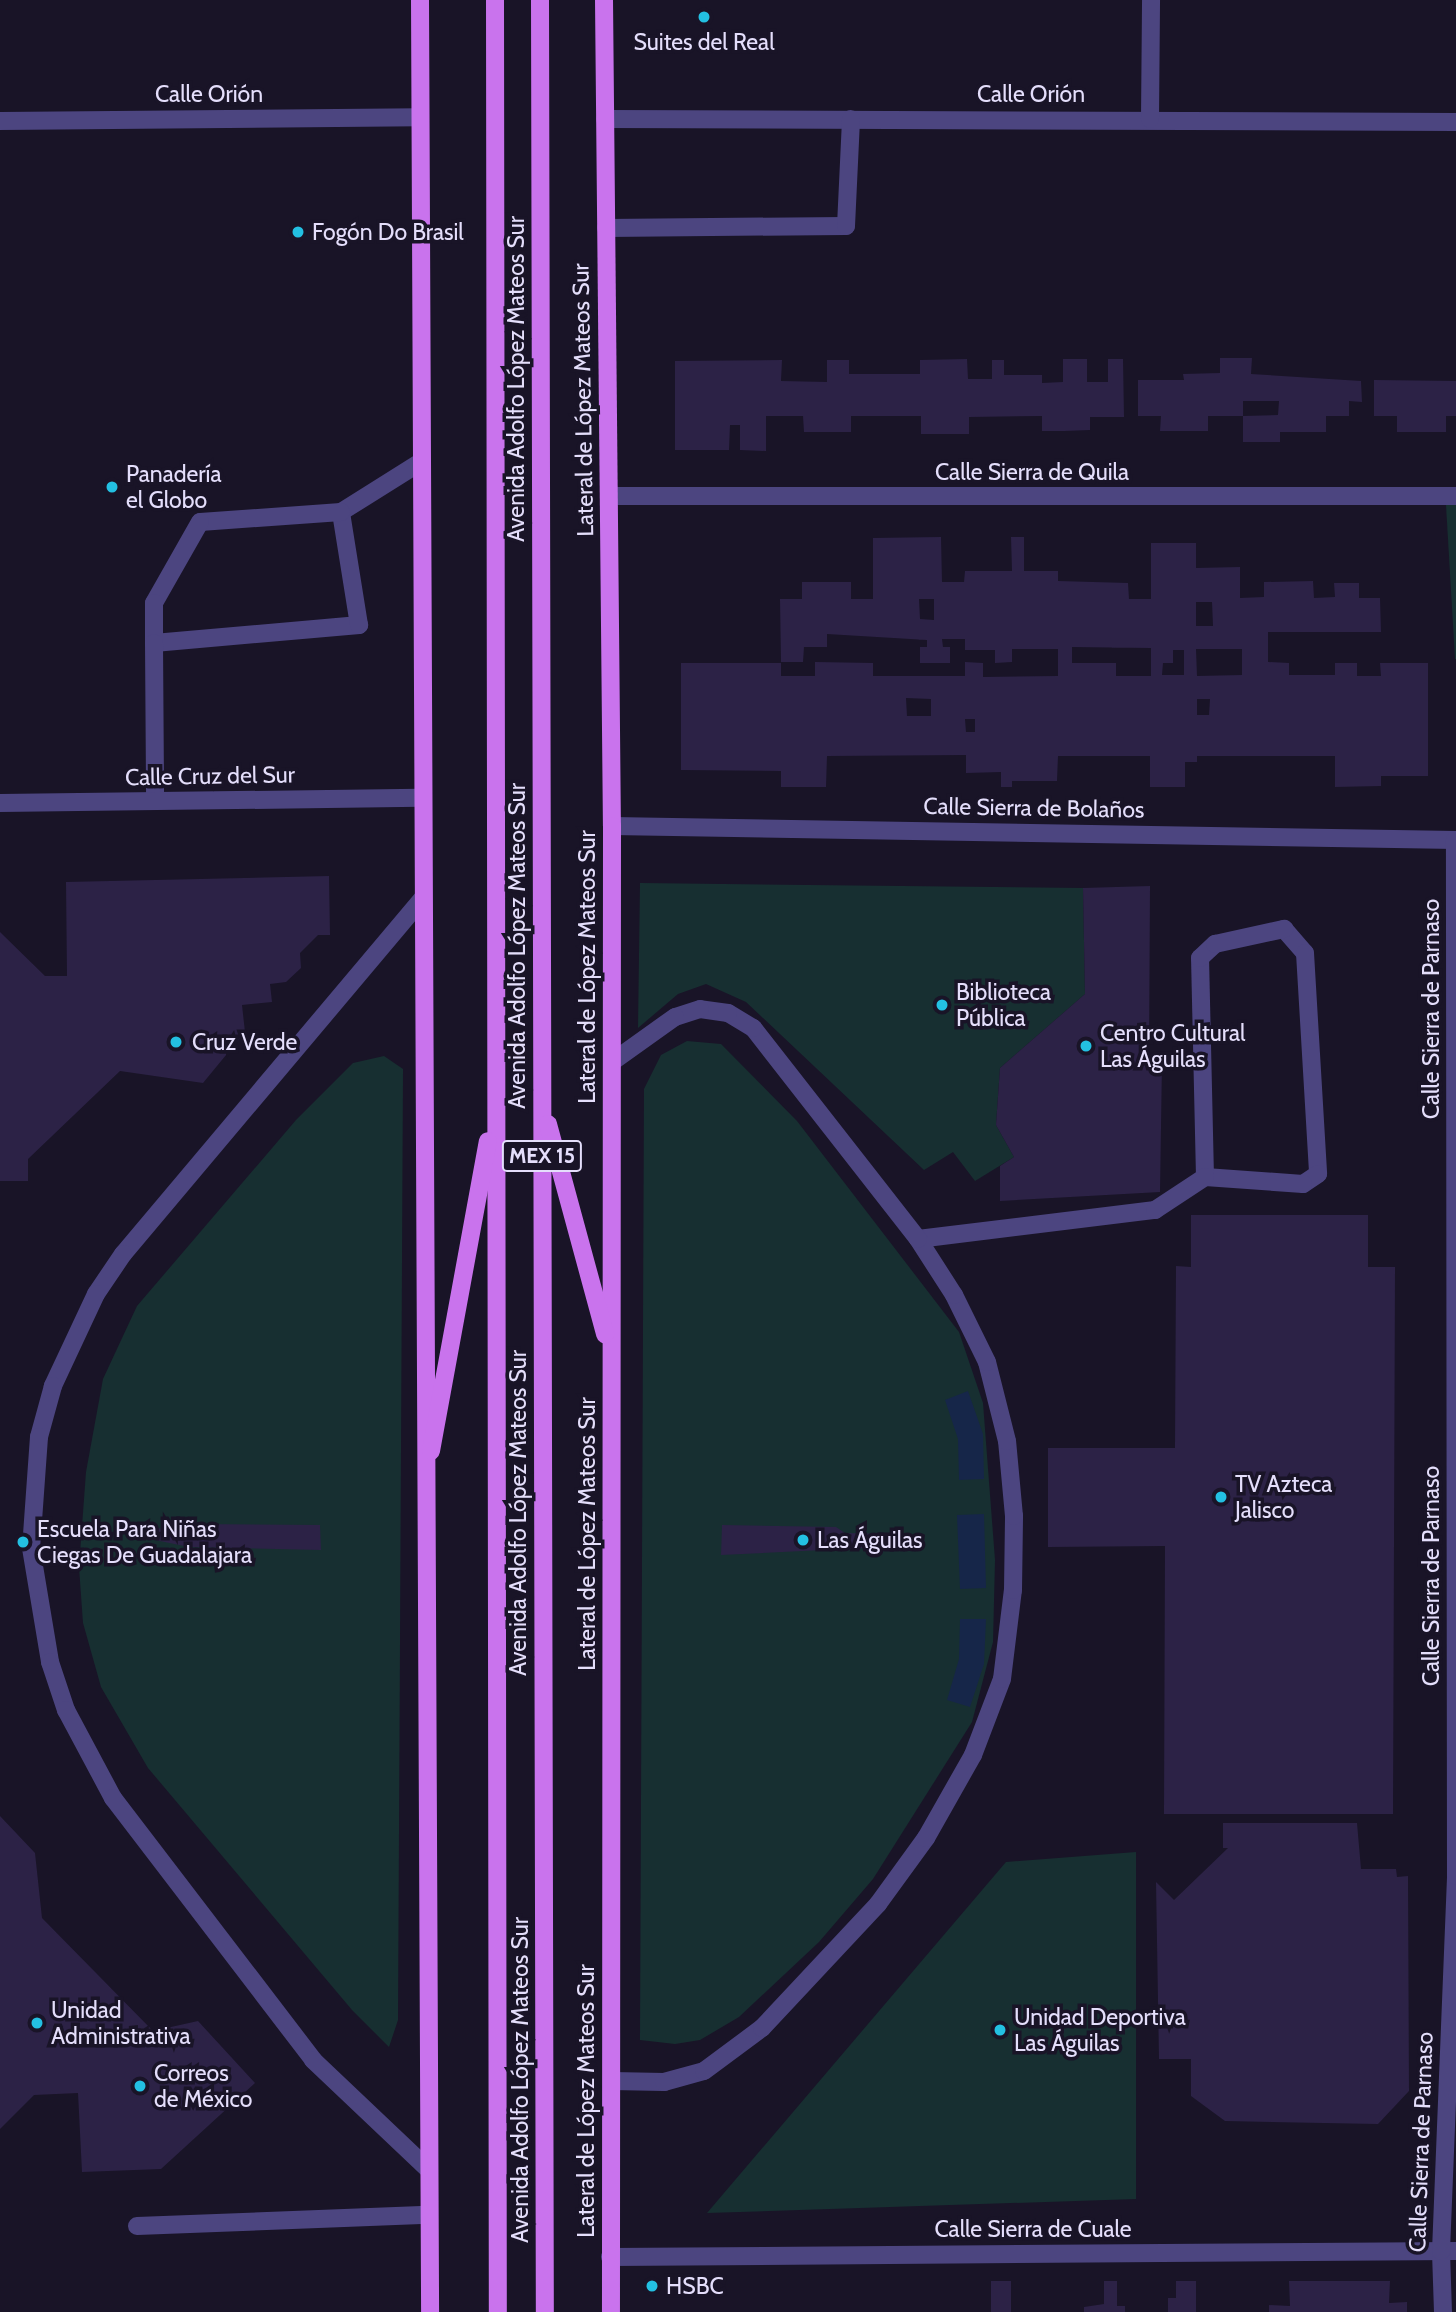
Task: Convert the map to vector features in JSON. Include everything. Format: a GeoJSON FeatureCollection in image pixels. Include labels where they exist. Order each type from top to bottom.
{"type":"FeatureCollection","features":[{"type":"Feature","properties":{"kind":"main road"},"geometry":{"type":"LineString","coordinates":[[420,0],[423,1497],[430,2312]]}},
{"type":"Feature","properties":{"kind":"main road","name":"Avenida Adolfo López Mateos Sur"},"geometry":{"type":"LineString","coordinates":[[495,0],[498,2312]]}},
{"type":"Feature","properties":{"kind":"main road","name":"Avenida Adolfo López Mateos Sur"},"geometry":{"type":"LineString","coordinates":[[540,0],[545,2312]]}},
{"type":"Feature","properties":{"kind":"main road","name":"Lateral de López Mateos Sur"},"geometry":{"type":"LineString","coordinates":[[604,0],[612,826],[611,2312]]}},
{"type":"Feature","properties":{"kind":"main road"},"geometry":{"type":"LineString","coordinates":[[423,1497],[496,1096]]}},
{"type":"Feature","properties":{"kind":"main road"},"geometry":{"type":"LineString","coordinates":[[542,1100],[611,1357]]}},
{"type":"Feature","properties":{"kind":"main road"},"geometry":{"type":"LineString","coordinates":[[601,2312],[610,2257]]}},
{"type":"Feature","properties":{"kind":"street"},"geometry":{"type":"LineString","coordinates":[[1150,118],[1151,0]]}},
{"type":"Feature","properties":{"kind":"street","name":"Calle Orión"},"geometry":{"type":"LineString","coordinates":[[0,121],[419,117]]}},
{"type":"Feature","properties":{"kind":"street","name":"Calle Orión"},"geometry":{"type":"LineString","coordinates":[[605,119],[1150,118],[1456,122]]}},
{"type":"Feature","properties":{"kind":"street"},"geometry":{"type":"LineString","coordinates":[[606,228],[846,226],[851,119]]}},
{"type":"Feature","properties":{"kind":"street"},"geometry":{"type":"LineString","coordinates":[[155,801],[155,603],[200,523],[341,512],[419,463]]}},
{"type":"Feature","properties":{"kind":"street","name":"Calle Sierra de Quila"},"geometry":{"type":"LineString","coordinates":[[609,496],[1456,496]]}},
{"type":"Feature","properties":{"kind":"street"},"geometry":{"type":"LineString","coordinates":[[154,643],[359,625],[341,512]]}},
{"type":"Feature","properties":{"kind":"street","name":"Calle Cruz del Sur"},"geometry":{"type":"LineString","coordinates":[[0,803],[420,798]]}},
{"type":"Feature","properties":{"kind":"street","name":"Calle Sierra de Bolaños"},"geometry":{"type":"LineString","coordinates":[[612,826],[1455,839]]}},
{"type":"Feature","properties":{"kind":"street","name":"Calle Sierra de Parnaso"},"geometry":{"type":"LineString","coordinates":[[1443,2312],[1449,2251],[1456,1876],[1455,839]]}},
{"type":"Feature","properties":{"kind":"street"},"geometry":{"type":"LineString","coordinates":[[422,899],[123,1254],[96,1294],[62,1362],[43,1424],[32,1489],[31,1548],[50,1662],[66,1710],[113,1798],[313,2060],[428,2168]]}},
{"type":"Feature","properties":{"kind":"street"},"geometry":{"type":"LineString","coordinates":[[918,1239],[1155,1210],[1205,1177],[1303,1184],[1318,1174],[1305,953],[1284,929],[1215,944],[1200,958],[1205,1177]]}},
{"type":"Feature","properties":{"kind":"street"},"geometry":{"type":"LineString","coordinates":[[611,2081],[664,2082],[704,2071],[762,2028],[878,1904],[926,1838],[973,1755],[1002,1679],[1013,1590],[1014,1516],[1007,1441],[987,1362],[954,1295],[918,1239],[753,1028],[728,1013],[700,1009],[675,1017],[612,1062]]}},
{"type":"Feature","properties":{"kind":"street"},"geometry":{"type":"LineString","coordinates":[[137,2225],[428,2215]]}},
{"type":"Feature","properties":{"kind":"street","name":"Calle Sierra de Cuale"},"geometry":{"type":"LineString","coordinates":[[610,2257],[1449,2251]]}},
{"type":"Feature","properties":{"kind":"green space"},"geometry":{"type":"Polygon","coordinates":[[[1446,505],[1456,505],[1456,659],[1455,659],[1446,505]]]}},
{"type":"Feature","properties":{"kind":"green space"},"geometry":{"type":"Polygon","coordinates":[[[640,883],[1083,888],[1085,994],[1000,1068],[996,1125],[1014,1157],[975,1181],[953,1152],[924,1170],[746,1002],[706,984],[678,994],[638,1028],[640,883]]]}},
{"type":"Feature","properties":{"kind":"green space"},"geometry":{"type":"Polygon","coordinates":[[[687,1041],[721,1044],[797,1121],[959,1332],[983,1403],[995,1560],[993,1642],[972,1722],[873,1879],[819,1942],[739,2017],[700,2040],[675,2044],[640,2040],[644,1089],[661,1055],[687,1041]]]}},
{"type":"Feature","properties":{"kind":"green space"},"geometry":{"type":"Polygon","coordinates":[[[384,1056],[403,1069],[398,2020],[389,2047],[352,2010],[148,1768],[101,1687],[83,1623],[79,1567],[86,1472],[103,1379],[137,1306],[296,1120],[353,1063],[384,1056]]]}},
{"type":"Feature","properties":{"kind":"green space","name":"Unidad Deportiva Las Águilas"},"geometry":{"type":"Polygon","coordinates":[[[1136,1852],[1136,2199],[707,2213],[1006,1862],[1136,1852]]]}},
{"type":"Feature","properties":{"kind":"water"},"geometry":{"type":"Polygon","coordinates":[[[968,1391],[983,1434],[984,1479],[959,1480],[958,1439],[945,1400],[968,1391]]]}},
{"type":"Feature","properties":{"kind":"water"},"geometry":{"type":"Polygon","coordinates":[[[984,1514],[986,1588],[960,1589],[957,1515],[984,1514]]]}},
{"type":"Feature","properties":{"kind":"water"},"geometry":{"type":"Polygon","coordinates":[[[960,1619],[986,1619],[984,1664],[970,1707],[947,1700],[959,1659],[960,1619]]]}},
{"type":"Feature","properties":{"kind":"building"},"geometry":{"type":"Polygon","coordinates":[[[1220,358],[1252,358],[1251,374],[1361,381],[1362,402],[1349,401],[1349,416],[1326,416],[1326,432],[1280,432],[1280,442],[1243,442],[1243,416],[1208,416],[1208,431],[1160,431],[1161,416],[1138,416],[1138,380],[1184,380],[1183,374],[1220,373],[1220,358]],[[1243,401],[1243,416],[1278,415],[1279,401],[1243,401]]]}},
{"type":"Feature","properties":{"kind":"building"},"geometry":{"type":"Polygon","coordinates":[[[967,359],[968,379],[992,379],[992,360],[1004,360],[1004,375],[1042,375],[1042,383],[1063,382],[1063,359],[1087,359],[1087,382],[1108,382],[1108,359],[1123,359],[1124,417],[1090,417],[1090,430],[1042,431],[1042,416],[969,417],[969,434],[921,434],[921,416],[851,416],[851,432],[804,432],[803,416],[766,416],[766,451],[740,450],[740,425],[730,425],[729,450],[675,450],[675,361],[782,360],[781,381],[827,382],[827,360],[849,360],[849,374],[920,374],[920,360],[967,359]]]}},
{"type":"Feature","properties":{"kind":"building"},"geometry":{"type":"Polygon","coordinates":[[[1374,380],[1456,381],[1456,416],[1446,416],[1446,432],[1397,432],[1397,416],[1374,416],[1374,380]]]}},
{"type":"Feature","properties":{"kind":"building"},"geometry":{"type":"Polygon","coordinates":[[[941,537],[942,582],[964,582],[965,571],[1012,571],[1011,537],[1024,537],[1024,571],[1058,571],[1058,581],[1128,583],[1129,599],[1151,599],[1151,543],[1196,543],[1196,568],[1240,567],[1240,598],[1264,597],[1264,582],[1313,581],[1314,598],[1335,597],[1334,583],[1359,583],[1359,598],[1380,598],[1381,632],[1268,632],[1268,662],[1289,663],[1289,675],[1335,675],[1335,663],[1357,663],[1357,676],[1381,676],[1380,663],[1428,663],[1428,776],[1381,776],[1381,786],[1335,787],[1335,756],[1197,756],[1197,762],[1185,762],[1185,787],[1150,787],[1150,756],[1058,756],[1057,781],[1012,781],[1012,787],[1001,787],[1001,772],[966,773],[966,755],[827,756],[826,787],[781,787],[781,771],[681,770],[681,663],[781,663],[781,676],[815,676],[815,662],[873,663],[873,676],[965,676],[965,662],[983,663],[983,677],[1058,676],[1058,649],[1012,649],[1012,662],[995,663],[995,650],[965,650],[965,639],[942,639],[943,647],[950,647],[950,663],[920,663],[920,647],[927,647],[927,640],[827,634],[827,647],[804,647],[803,662],[781,662],[780,599],[802,599],[802,582],[851,582],[851,599],[873,599],[873,538],[941,537]],[[919,599],[920,619],[934,620],[934,599],[919,599]],[[1196,602],[1196,626],[1213,626],[1212,602],[1196,602]],[[1072,647],[1072,663],[1116,663],[1116,676],[1151,676],[1151,648],[1072,647]],[[1196,649],[1197,676],[1242,675],[1242,649],[1196,649]],[[1173,650],[1173,663],[1163,663],[1162,675],[1184,675],[1184,650],[1173,650]],[[906,698],[907,716],[931,716],[931,699],[906,698]],[[1197,699],[1197,715],[1209,715],[1210,699],[1197,699]],[[965,719],[966,732],[975,732],[975,719],[965,719]]]}},
{"type":"Feature","properties":{"kind":"building"},"geometry":{"type":"Polygon","coordinates":[[[329,876],[330,935],[318,935],[300,953],[301,968],[286,982],[270,984],[272,1002],[242,1005],[245,1032],[203,1083],[120,1071],[28,1159],[28,1181],[0,1181],[0,932],[45,976],[67,976],[66,882],[329,876]]]}},
{"type":"Feature","properties":{"kind":"building","name":"Centro Cultural Las Águilas"},"geometry":{"type":"Polygon","coordinates":[[[1150,886],[1149,1062],[1162,1062],[1160,1192],[1000,1201],[1000,1166],[1014,1157],[996,1125],[1000,1068],[1085,994],[1083,888],[1150,886]]]}},
{"type":"Feature","properties":{"kind":"building","name":"TV Azteca Jalisco"},"geometry":{"type":"Polygon","coordinates":[[[1191,1215],[1368,1215],[1368,1267],[1395,1267],[1393,1814],[1164,1814],[1165,1546],[1048,1547],[1048,1448],[1175,1448],[1176,1266],[1191,1267],[1191,1215]]]}},
{"type":"Feature","properties":{"kind":"building"},"geometry":{"type":"Polygon","coordinates":[[[190,1524],[320,1525],[321,1550],[189,1547],[150,1539],[151,1528],[182,1529],[190,1524]]]}},
{"type":"Feature","properties":{"kind":"building","name":"Las Águilas"},"geometry":{"type":"Polygon","coordinates":[[[722,1525],[836,1527],[845,1533],[884,1534],[884,1547],[721,1555],[722,1525]]]}},
{"type":"Feature","properties":{"kind":"building"},"geometry":{"type":"Polygon","coordinates":[[[0,1816],[35,1853],[42,1918],[153,2031],[198,2021],[255,2083],[161,2169],[82,2172],[78,2093],[34,2095],[0,2129],[0,1816]]]}},
{"type":"Feature","properties":{"kind":"building"},"geometry":{"type":"Polygon","coordinates":[[[1223,1823],[1357,1823],[1361,1869],[1396,1869],[1397,1877],[1408,1876],[1409,2091],[1378,2124],[1225,2121],[1191,2096],[1191,2059],[1159,2059],[1156,1882],[1174,1900],[1228,1848],[1223,1848],[1223,1823]]]}},
{"type":"Feature","properties":{"kind":"building"},"geometry":{"type":"Polygon","coordinates":[[[991,2281],[1011,2281],[1011,2312],[991,2312],[991,2281]]]}},
{"type":"Feature","properties":{"kind":"building"},"geometry":{"type":"Polygon","coordinates":[[[1104,2281],[1117,2281],[1117,2306],[1125,2306],[1125,2312],[1084,2312],[1084,2307],[1104,2304],[1104,2281]]]}},
{"type":"Feature","properties":{"kind":"building"},"geometry":{"type":"Polygon","coordinates":[[[1176,2281],[1196,2281],[1196,2312],[1168,2312],[1168,2298],[1176,2298],[1176,2281]]]}},
{"type":"Feature","properties":{"kind":"building"},"geometry":{"type":"Polygon","coordinates":[[[1289,2281],[1390,2281],[1389,2303],[1407,2302],[1407,2312],[1269,2312],[1269,2305],[1290,2306],[1289,2281]]]}},
{"type":"Feature","properties":{"kind":"place","name":"Suites del Real"},"geometry":{"type":"Point","coordinates":[704,17]}},
{"type":"Feature","properties":{"kind":"place","name":"Fogón Do Brasil"},"geometry":{"type":"Point","coordinates":[298,232]}},
{"type":"Feature","properties":{"kind":"place","name":"Panadería el Globo"},"geometry":{"type":"Point","coordinates":[112,487]}},
{"type":"Feature","properties":{"kind":"place","name":"Biblioteca Pública"},"geometry":{"type":"Point","coordinates":[942,1005]}},
{"type":"Feature","properties":{"kind":"place","name":"Cruz Verde"},"geometry":{"type":"Point","coordinates":[176,1042]}},
{"type":"Feature","properties":{"kind":"place","name":"Centro Cultural Las Águilas"},"geometry":{"type":"Point","coordinates":[1086,1046]}},
{"type":"Feature","properties":{"kind":"place","name":"TV Azteca Jalisco"},"geometry":{"type":"Point","coordinates":[1221,1497]}},
{"type":"Feature","properties":{"kind":"place","name":"Las Águilas"},"geometry":{"type":"Point","coordinates":[803,1540]}},
{"type":"Feature","properties":{"kind":"place","name":"Escuela Para Niñas Ciegas De Guadalajara"},"geometry":{"type":"Point","coordinates":[23,1542]}},
{"type":"Feature","properties":{"kind":"place","name":"Unidad Administrativa"},"geometry":{"type":"Point","coordinates":[37,2023]}},
{"type":"Feature","properties":{"kind":"place","name":"Unidad Deportiva Las Águilas"},"geometry":{"type":"Point","coordinates":[1000,2030]}},
{"type":"Feature","properties":{"kind":"place","name":"Correos de México"},"geometry":{"type":"Point","coordinates":[140,2086]}},
{"type":"Feature","properties":{"kind":"place","name":"HSBC"},"geometry":{"type":"Point","coordinates":[652,2286]}}]}
